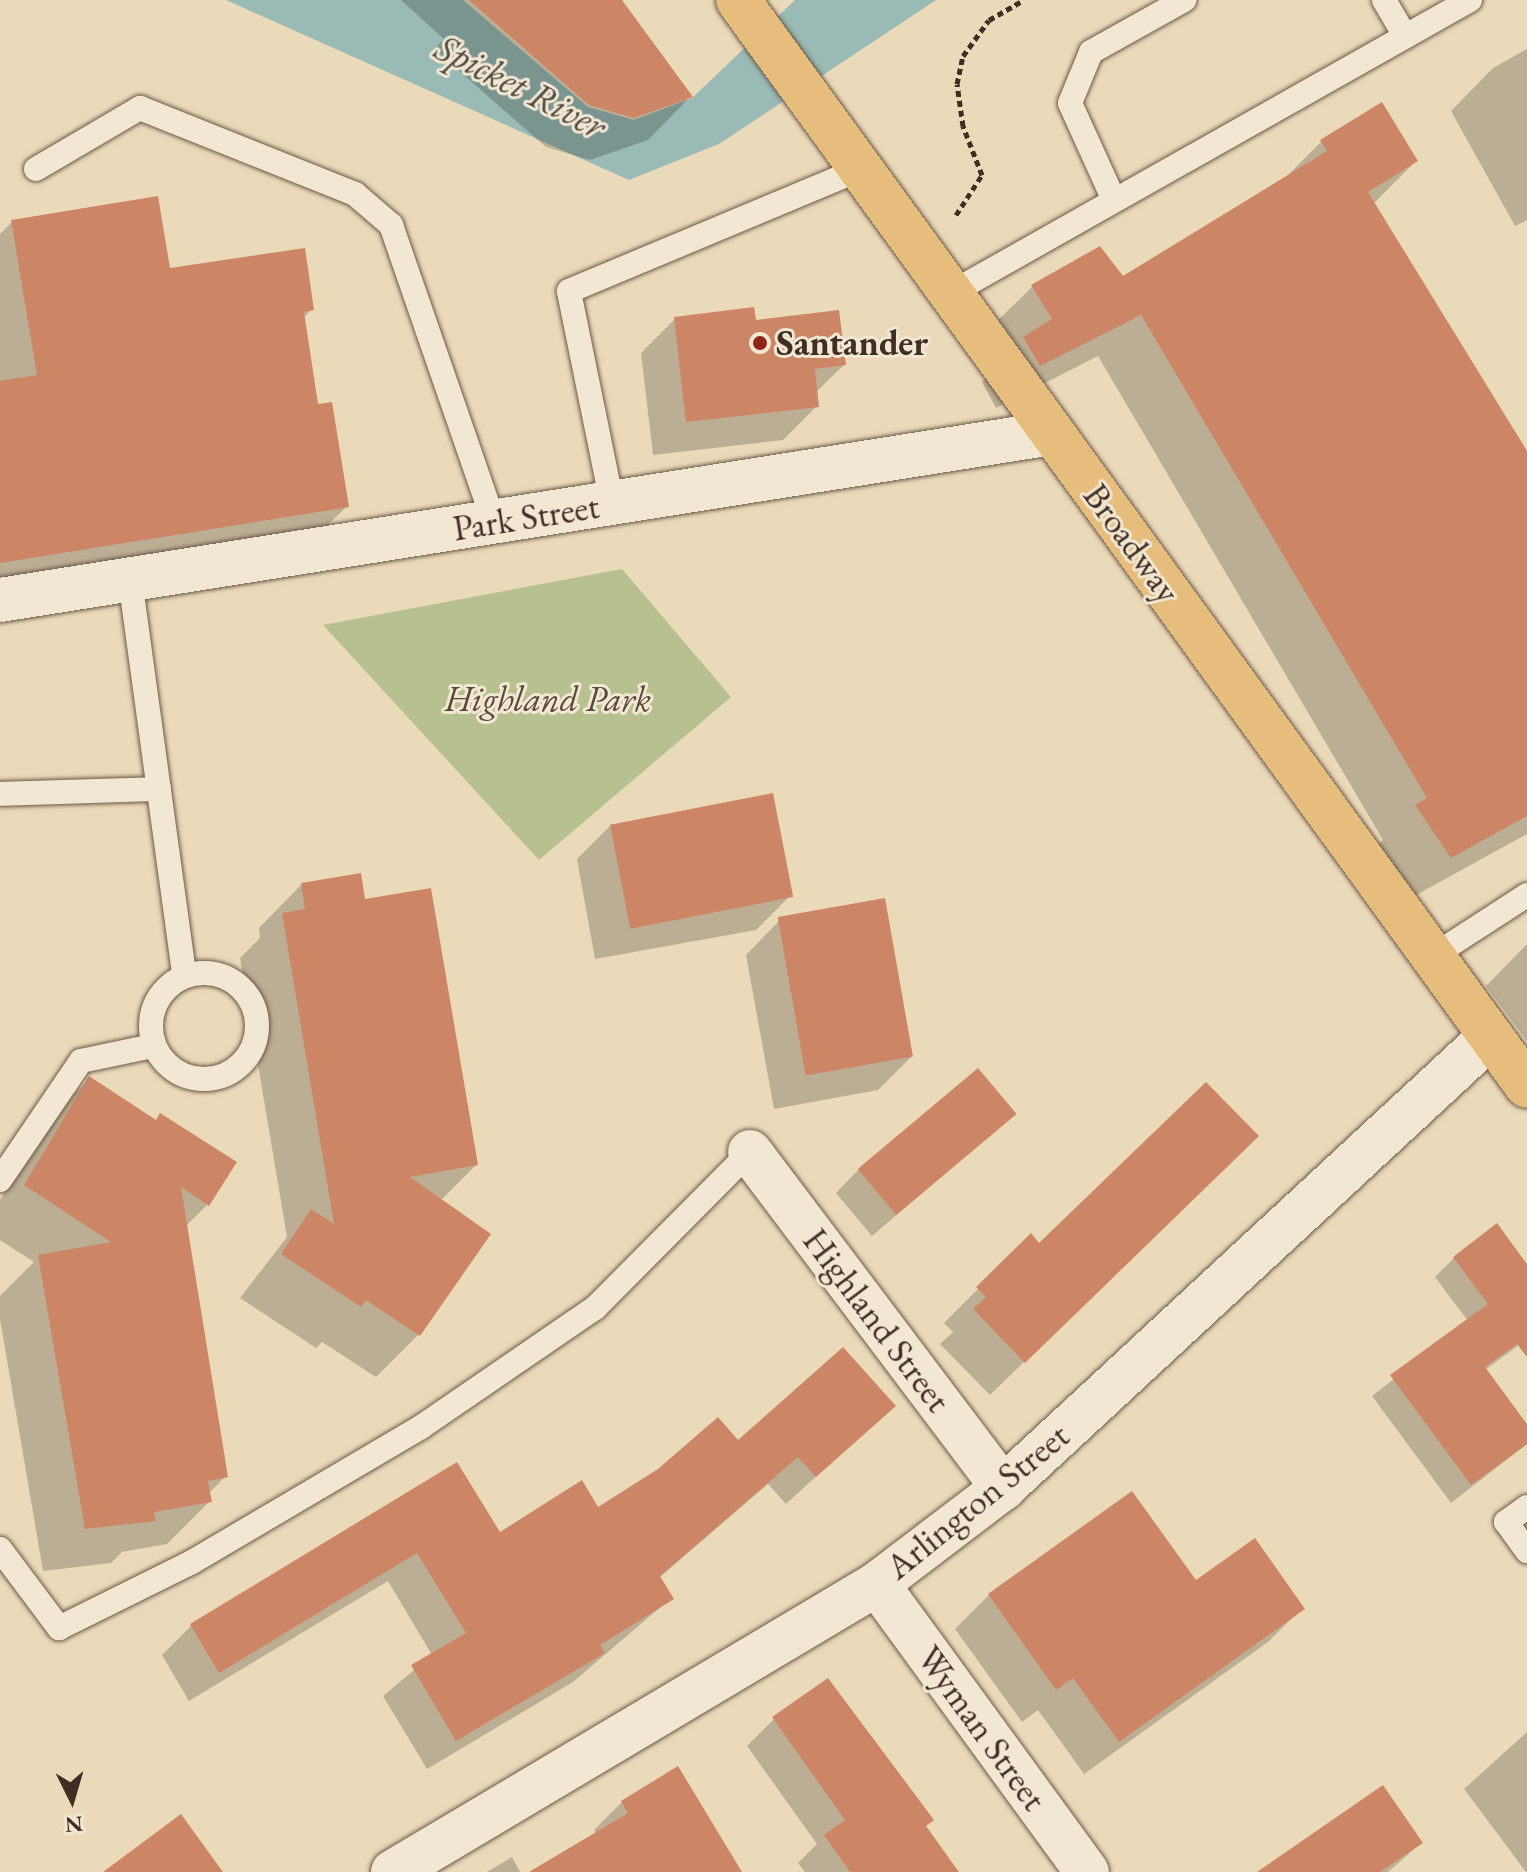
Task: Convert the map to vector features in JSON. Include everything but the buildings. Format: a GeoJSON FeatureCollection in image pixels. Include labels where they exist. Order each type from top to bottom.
{"type":"FeatureCollection","features":[{"type":"Feature","properties":{"kind":"main road","name":"Broadway"},"geometry":{"type":"LineString","coordinates":[[738,0],[1527,1086]]}},
{"type":"Feature","properties":{"kind":"street","name":"Park Street"},"geometry":{"type":"LineString","coordinates":[[0,600],[1052,433]]}},
{"type":"Feature","properties":{"kind":"street","name":"Arlington Street"},"geometry":{"type":"LineString","coordinates":[[393,1872],[877,1584],[1003,1488],[1491,1036]]}},
{"type":"Feature","properties":{"kind":"street","name":"Highland Street"},"geometry":{"type":"LineString","coordinates":[[750,1152],[1003,1488]]}},
{"type":"Feature","properties":{"kind":"street","name":"Wyman Street"},"geometry":{"type":"LineString","coordinates":[[877,1584],[1087,1872]]}},
{"type":"Feature","properties":{"kind":"lane"},"geometry":{"type":"LineString","coordinates":[[1113,198],[1070,103],[1091,52],[1184,0]]}},
{"type":"Feature","properties":{"kind":"lane"},"geometry":{"type":"LineString","coordinates":[[1384,0],[1405,36]]}},
{"type":"Feature","properties":{"kind":"lane"},"geometry":{"type":"LineString","coordinates":[[951,293],[1113,198],[1470,0]]}},
{"type":"Feature","properties":{"kind":"lane"},"geometry":{"type":"LineString","coordinates":[[36,169],[140,108],[355,194],[391,225],[494,522]]}},
{"type":"Feature","properties":{"kind":"lane"},"geometry":{"type":"LineString","coordinates":[[612,503],[569,291],[851,156]]}},
{"type":"Feature","properties":{"kind":"lane"},"geometry":{"type":"LineString","coordinates":[[130,579],[184,974]]}},
{"type":"Feature","properties":{"kind":"lane"},"geometry":{"type":"LineString","coordinates":[[0,794],[159,789]]}},
{"type":"Feature","properties":{"kind":"lane"},"geometry":{"type":"LineString","coordinates":[[1433,956],[1527,895]]}},
{"type":"Feature","properties":{"kind":"lane"},"geometry":{"type":"LineString","coordinates":[[184,974],[226,975],[256,1005],[255,1048],[224,1077],[181,1076],[152,1046],[153,1003],[184,974]]}},
{"type":"Feature","properties":{"kind":"lane"},"geometry":{"type":"LineString","coordinates":[[0,1180],[81,1061],[152,1046]]}},
{"type":"Feature","properties":{"kind":"lane"},"geometry":{"type":"LineString","coordinates":[[0,1549],[59,1628],[192,1562],[421,1427],[595,1308],[750,1152]]}},
{"type":"Feature","properties":{"kind":"lane"},"geometry":{"type":"LineString","coordinates":[[1527,1507],[1506,1522],[1527,1551]]}},
{"type":"Feature","properties":{"kind":"path"},"geometry":{"type":"LineString","coordinates":[[925,258],[982,175],[963,126],[957,84],[963,56],[989,20],[1023,0]]}},
{"type":"Feature","properties":{"kind":"green space","name":"Highland Park"},"geometry":{"type":"Polygon","coordinates":[[[622,569],[731,697],[539,860],[323,625],[622,569]]]}},
{"type":"Feature","properties":{"kind":"water","name":"Spicket River"},"geometry":{"type":"Polygon","coordinates":[[[226,0],[463,0],[588,107],[634,120],[692,98],[795,0],[936,0],[719,144],[629,180],[226,0]]]}},
{"type":"Feature","properties":{"kind":"place","name":"Santander"},"geometry":{"type":"Point","coordinates":[760,343]}}]}
